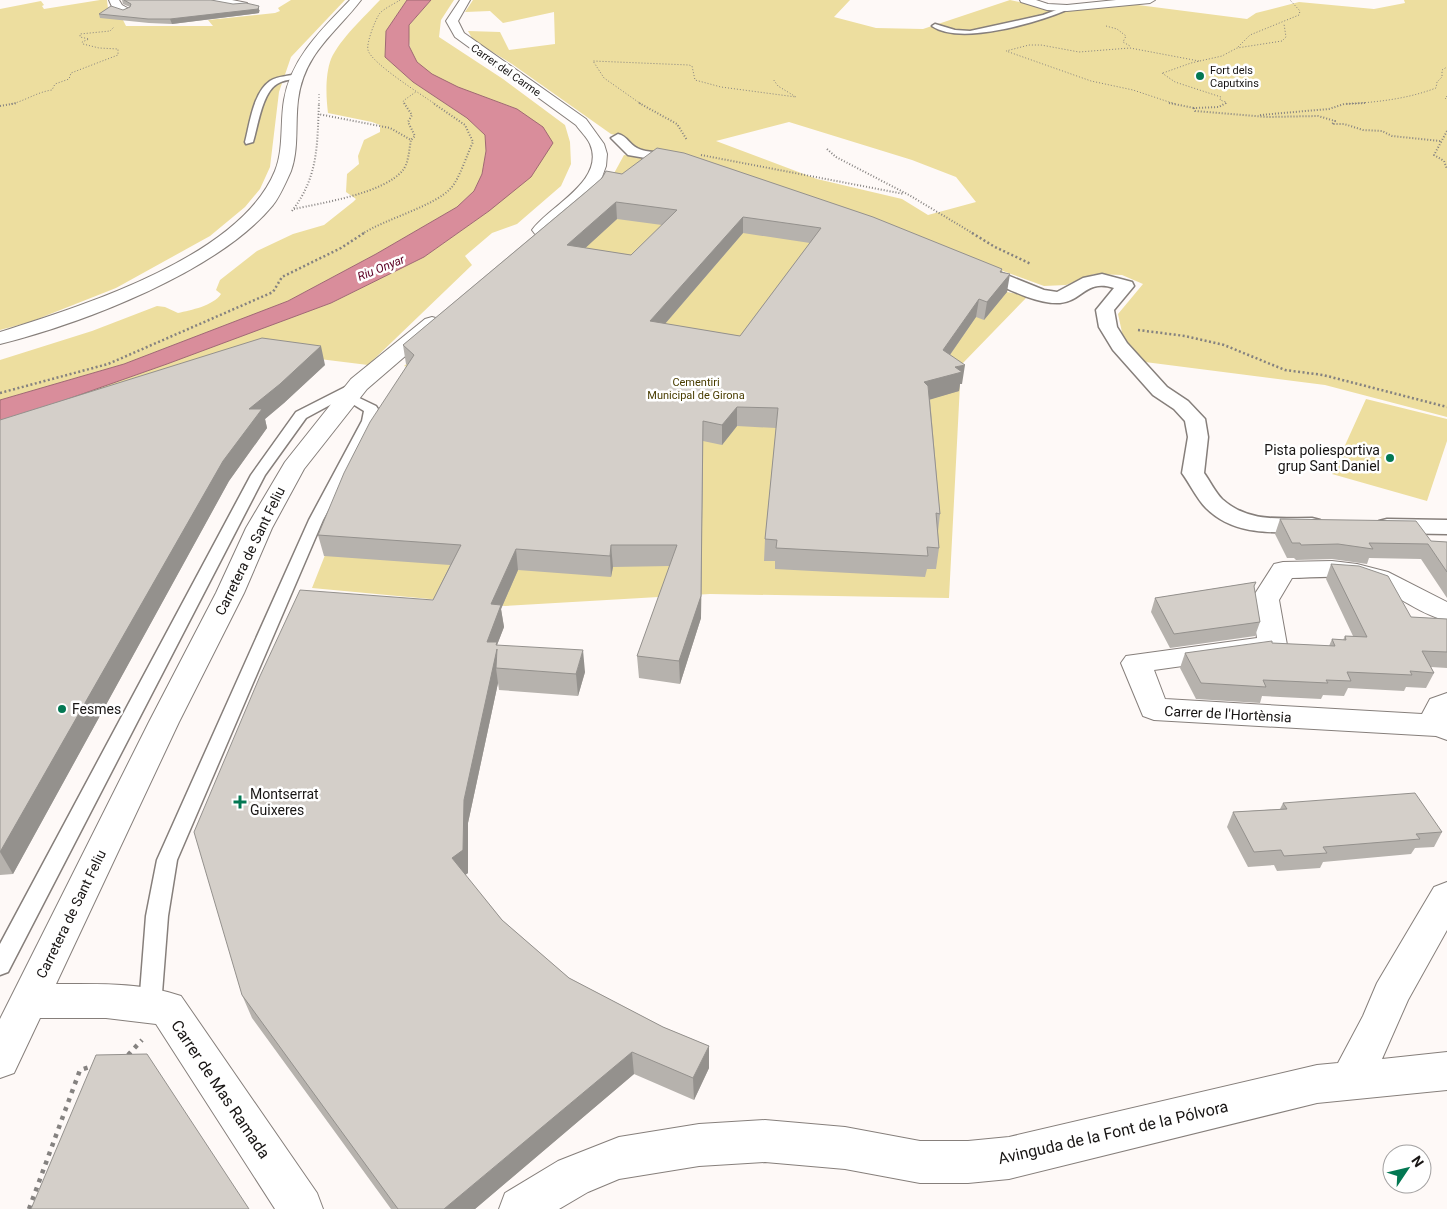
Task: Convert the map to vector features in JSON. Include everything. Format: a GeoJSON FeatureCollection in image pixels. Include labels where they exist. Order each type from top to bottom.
{"type":"FeatureCollection","features":[{"type":"Feature","properties":{"kind":"street"},"geometry":{"type":"LineString","coordinates":[[114,0],[118,7],[124,10]]}},
{"type":"Feature","properties":{"kind":"street"},"geometry":{"type":"LineString","coordinates":[[211,0],[243,5]]}},
{"type":"Feature","properties":{"kind":"street"},"geometry":{"type":"LineString","coordinates":[[0,338],[78,312],[163,276],[223,242],[247,223],[268,200],[283,172],[296,76],[318,38],[356,0]]}},
{"type":"Feature","properties":{"kind":"street","name":"Carrer del Carme"},"geometry":{"type":"LineString","coordinates":[[465,0],[452,21],[460,35],[586,128],[597,144],[599,154],[598,166],[594,177],[573,202],[526,243]]}},
{"type":"Feature","properties":{"kind":"street"},"geometry":{"type":"LineString","coordinates":[[1025,0],[1048,7],[1067,8],[1150,0]]}},
{"type":"Feature","properties":{"kind":"street"},"geometry":{"type":"LineString","coordinates":[[618,138],[634,152],[697,160]]}},
{"type":"Feature","properties":{"kind":"street"},"geometry":{"type":"LineString","coordinates":[[959,261],[1040,296],[1059,298],[1090,282],[1102,279],[1126,286],[1116,295],[1105,310],[1108,327],[1141,371],[1160,391],[1181,405],[1194,419],[1198,437],[1193,473],[1214,503],[1231,515],[1254,525],[1331,526]]}},
{"type":"Feature","properties":{"kind":"street","name":"Carretera de Sant Feliu"},"geometry":{"type":"LineString","coordinates":[[0,1060],[164,722],[230,592],[259,528],[293,467],[354,391],[441,315]]}},
{"type":"Feature","properties":{"kind":"street"},"geometry":{"type":"LineString","coordinates":[[1370,526],[1447,526]]}},
{"type":"Feature","properties":{"kind":"street","name":"Carrer de l'Hortènsia"},"geometry":{"type":"LineString","coordinates":[[1446,720],[1154,709],[1136,663],[1273,645],[1265,600],[1284,570],[1359,571],[1378,577],[1435,608],[1447,612]]}},
{"type":"Feature","properties":{"kind":"street"},"geometry":{"type":"LineString","coordinates":[[1350,1080],[1380,1023],[1390,995],[1446,898]]}},
{"type":"Feature","properties":{"kind":"street","name":"Carrer de Mas Ramada"},"geometry":{"type":"LineString","coordinates":[[29,1001],[106,1001],[167,1008],[301,1209]]}},
{"type":"Feature","properties":{"kind":"street","name":"Avinguda de la Font de la Pólvora"},"geometry":{"type":"LineString","coordinates":[[521,1209],[531,1200],[573,1176],[619,1158],[699,1145],[765,1141],[845,1148],[920,1162],[968,1162],[1009,1158],[1317,1084],[1447,1071]]}},
{"type":"Feature","properties":{"kind":"lane"},"geometry":{"type":"LineString","coordinates":[[935,26],[954,32],[970,33],[1045,17],[1067,8]]}},
{"type":"Feature","properties":{"kind":"lane"},"geometry":{"type":"LineString","coordinates":[[249,142],[254,129],[255,115],[268,88],[272,83],[296,76]]}},
{"type":"Feature","properties":{"kind":"lane"},"geometry":{"type":"LineString","coordinates":[[0,965],[258,475],[301,415],[354,391],[371,409],[369,421],[316,520],[167,860],[157,916],[150,1006]]}},
{"type":"Feature","properties":{"kind":"path"},"geometry":{"type":"LineString","coordinates":[[0,393],[108,364],[221,316],[273,292],[282,278],[341,248],[375,226],[438,198],[452,187],[473,142],[465,125],[390,72],[368,50],[368,41],[380,13],[400,0]]}},
{"type":"Feature","properties":{"kind":"path"},"geometry":{"type":"LineString","coordinates":[[1237,48],[1254,34],[1284,24],[1300,14],[1300,10],[1290,0]]}},
{"type":"Feature","properties":{"kind":"path"},"geometry":{"type":"LineString","coordinates":[[0,106],[20,102],[40,92],[52,90],[55,84],[69,79],[71,73],[108,61],[118,55],[118,50],[83,44],[82,42],[89,39],[80,36],[86,33],[111,30],[115,26],[110,16],[124,10]]}},
{"type":"Feature","properties":{"kind":"path"},"geometry":{"type":"LineString","coordinates":[[1136,48],[1080,52],[1046,45],[1027,46],[1006,51],[1091,82],[1133,90],[1162,101],[1194,108],[1222,107],[1226,102],[1220,100],[1221,97],[1175,82],[1162,73],[1222,56],[1229,50],[1282,40],[1286,37],[1284,24]]}},
{"type":"Feature","properties":{"kind":"path"},"geometry":{"type":"LineString","coordinates":[[1103,25],[1117,29],[1126,36],[1123,42],[1136,48],[1181,59],[1199,61]]}},
{"type":"Feature","properties":{"kind":"path"},"geometry":{"type":"LineString","coordinates":[[1027,46],[1031,42]]}},
{"type":"Feature","properties":{"kind":"path"},"geometry":{"type":"LineString","coordinates":[[697,160],[696,148],[687,140],[677,124],[638,102],[604,78],[593,61],[606,60],[689,65],[692,66],[695,80],[720,87],[796,97],[778,86],[774,79]]}},
{"type":"Feature","properties":{"kind":"path"},"geometry":{"type":"LineString","coordinates":[[1260,116],[1291,111],[1323,110],[1344,104],[1389,101],[1418,95],[1436,88],[1436,82],[1442,77],[1442,70],[1447,67]]}},
{"type":"Feature","properties":{"kind":"path"},"geometry":{"type":"LineString","coordinates":[[294,209],[345,197],[389,182],[404,169],[411,140],[415,136],[408,122],[412,115],[403,101],[417,91]]}},
{"type":"Feature","properties":{"kind":"path"},"geometry":{"type":"LineString","coordinates":[[1447,96],[1445,98],[1447,100]]}},
{"type":"Feature","properties":{"kind":"path"},"geometry":{"type":"LineString","coordinates":[[1194,108],[1195,111],[1206,113],[1277,118],[1323,117],[1335,121],[1332,124],[1344,124],[1363,130],[1382,131],[1392,136],[1440,141]]}},
{"type":"Feature","properties":{"kind":"path"},"geometry":{"type":"LineString","coordinates":[[318,114],[390,128],[411,140]]}},
{"type":"Feature","properties":{"kind":"path"},"geometry":{"type":"LineString","coordinates":[[1447,131],[1434,155],[1444,161],[1447,169]]}},
{"type":"Feature","properties":{"kind":"path"},"geometry":{"type":"LineString","coordinates":[[827,149],[836,157],[909,195],[1032,265]]}},
{"type":"Feature","properties":{"kind":"path"},"geometry":{"type":"LineString","coordinates":[[665,157],[697,160],[909,195]]}},
{"type":"Feature","properties":{"kind":"path"},"geometry":{"type":"LineString","coordinates":[[1108,327],[1184,336],[1224,345],[1285,370],[1323,375],[1447,407]]}},
{"type":"Feature","properties":{"kind":"green space"},"geometry":{"type":"Polygon","coordinates":[[[107,0],[108,9],[120,14],[126,26],[213,26],[208,20],[275,13],[280,11],[278,8],[291,0],[345,0],[291,57],[279,92],[270,167],[260,189],[245,207],[210,236],[116,288],[30,322],[0,330],[0,9],[41,1],[44,9],[107,0]]]}},
{"type":"Feature","properties":{"kind":"green space"},"geometry":{"type":"Polygon","coordinates":[[[380,0],[407,0],[386,31],[385,57],[413,82],[467,118],[485,135],[486,151],[482,174],[474,191],[457,207],[376,254],[288,301],[124,364],[0,400],[0,360],[92,331],[157,306],[165,307],[178,313],[213,302],[221,294],[216,290],[220,280],[257,251],[293,234],[324,225],[356,199],[346,192],[347,174],[359,164],[358,156],[364,140],[380,132],[380,125],[328,113],[327,79],[331,59],[335,51],[353,28],[380,0]]]}},
{"type":"Feature","properties":{"kind":"green space"},"geometry":{"type":"Polygon","coordinates":[[[431,0],[454,0],[441,20],[439,37],[503,79],[565,125],[570,142],[571,164],[561,186],[517,224],[492,233],[465,256],[472,265],[368,365],[263,352],[0,423],[331,303],[424,257],[489,211],[517,109],[436,77],[417,62],[409,40],[409,25],[431,0]]]}},
{"type":"Feature","properties":{"kind":"green space"},"geometry":{"type":"Polygon","coordinates":[[[473,0],[850,0],[834,17],[876,28],[923,29],[1010,0],[1052,9],[1108,4],[1138,5],[1247,19],[1256,13],[1299,2],[1374,9],[1405,3],[1404,0],[1447,0],[1447,417],[1325,385],[1145,362],[1123,337],[1118,314],[1143,284],[1122,275],[1094,274],[1066,285],[1044,286],[776,188],[637,151],[620,136],[611,134],[512,64],[473,40],[468,31],[500,32],[509,50],[555,44],[554,12],[503,23],[490,11],[465,12],[473,0]],[[789,122],[716,141],[817,179],[902,199],[928,215],[976,202],[956,177],[912,160],[789,122]]]}},
{"type":"Feature","properties":{"kind":"green space","name":"Cementiri Municipal de Girona"},"geometry":{"type":"Polygon","coordinates":[[[624,155],[664,159],[1009,288],[1007,292],[1028,296],[961,365],[949,598],[710,594],[505,606],[312,588],[350,492],[419,371],[404,366],[600,199],[624,155]]]}},
{"type":"Feature","properties":{"kind":"green space","name":"Pista poliesportiva grup Sant Daniel"},"geometry":{"type":"Polygon","coordinates":[[[1366,399],[1447,419],[1447,441],[1427,501],[1332,474],[1366,399]]]}},
{"type":"Feature","properties":{"kind":"water","name":"Riu Onyar"},"geometry":{"type":"Polygon","coordinates":[[[407,0],[431,0],[409,25],[409,46],[417,62],[432,74],[458,87],[517,109],[543,127],[553,143],[531,177],[489,211],[424,257],[331,303],[0,423],[0,400],[124,364],[288,301],[376,254],[457,207],[474,191],[482,174],[486,151],[485,135],[467,118],[413,82],[385,57],[386,31],[407,0]]]}},
{"type":"Feature","properties":{"kind":"building"},"geometry":{"type":"Polygon","coordinates":[[[124,0],[211,0],[259,6],[258,9],[170,19],[148,19],[99,14],[111,6],[123,10],[130,7],[131,4],[124,0]]]}},
{"type":"Feature","properties":{"kind":"building"},"geometry":{"type":"Polygon","coordinates":[[[657,148],[684,153],[873,217],[1002,269],[1000,272],[1010,274],[987,302],[979,299],[943,350],[965,365],[955,367],[962,372],[924,382],[928,386],[940,514],[936,513],[939,548],[927,547],[928,556],[776,548],[777,540],[765,539],[778,408],[737,407],[722,425],[703,421],[701,596],[679,661],[637,656],[677,545],[611,545],[610,556],[516,549],[491,604],[501,605],[487,642],[497,642],[496,645],[583,650],[576,674],[496,668],[497,649],[464,800],[463,850],[452,858],[502,920],[569,978],[663,1027],[709,1046],[693,1078],[632,1052],[444,1209],[398,1209],[242,995],[194,832],[260,676],[300,590],[433,600],[461,545],[318,535],[344,473],[370,422],[414,355],[403,345],[586,192],[602,178],[606,171],[622,174],[657,148]],[[616,202],[567,245],[631,255],[677,210],[616,202]],[[743,217],[650,321],[740,336],[821,228],[743,217]]]}},
{"type":"Feature","properties":{"kind":"building"},"geometry":{"type":"Polygon","coordinates":[[[262,338],[321,346],[280,384],[249,409],[262,409],[223,461],[0,852],[0,420],[262,338]]]}},
{"type":"Feature","properties":{"kind":"building"},"geometry":{"type":"Polygon","coordinates":[[[1280,519],[1416,521],[1431,541],[1447,542],[1447,572],[1428,544],[1369,543],[1373,549],[1338,544],[1301,545],[1300,543],[1292,543],[1280,519]]]}},
{"type":"Feature","properties":{"kind":"building"},"geometry":{"type":"Polygon","coordinates":[[[1331,564],[1359,566],[1388,576],[1411,617],[1447,619],[1447,652],[1422,651],[1434,673],[1410,671],[1412,675],[1347,672],[1351,681],[1326,680],[1328,683],[1263,680],[1266,687],[1201,683],[1185,653],[1272,641],[1272,643],[1335,646],[1332,639],[1346,640],[1345,636],[1367,637],[1331,564]]]}},
{"type":"Feature","properties":{"kind":"building"},"geometry":{"type":"Polygon","coordinates":[[[1256,582],[1254,586],[1260,622],[1174,634],[1155,598],[1256,582]]]}},
{"type":"Feature","properties":{"kind":"building"},"geometry":{"type":"Polygon","coordinates":[[[1415,793],[1442,832],[1416,834],[1420,839],[1323,847],[1327,853],[1284,856],[1281,850],[1254,852],[1233,812],[1287,809],[1283,803],[1415,793]]]}},
{"type":"Feature","properties":{"kind":"building"},"geometry":{"type":"Polygon","coordinates":[[[147,1054],[249,1209],[31,1209],[96,1055],[147,1054]]]}},
{"type":"Feature","properties":{"kind":"place","name":"Fort dels Caputxins"},"geometry":{"type":"Point","coordinates":[1200,76]}},
{"type":"Feature","properties":{"kind":"place","name":"Pista poliesportiva grup Sant Daniel"},"geometry":{"type":"Point","coordinates":[1390,458]}},
{"type":"Feature","properties":{"kind":"place","name":"Fesmes"},"geometry":{"type":"Point","coordinates":[62,709]}},
{"type":"Feature","properties":{"kind":"place","name":"Montserrat Guixeres"},"geometry":{"type":"Point","coordinates":[240,802]}}]}
